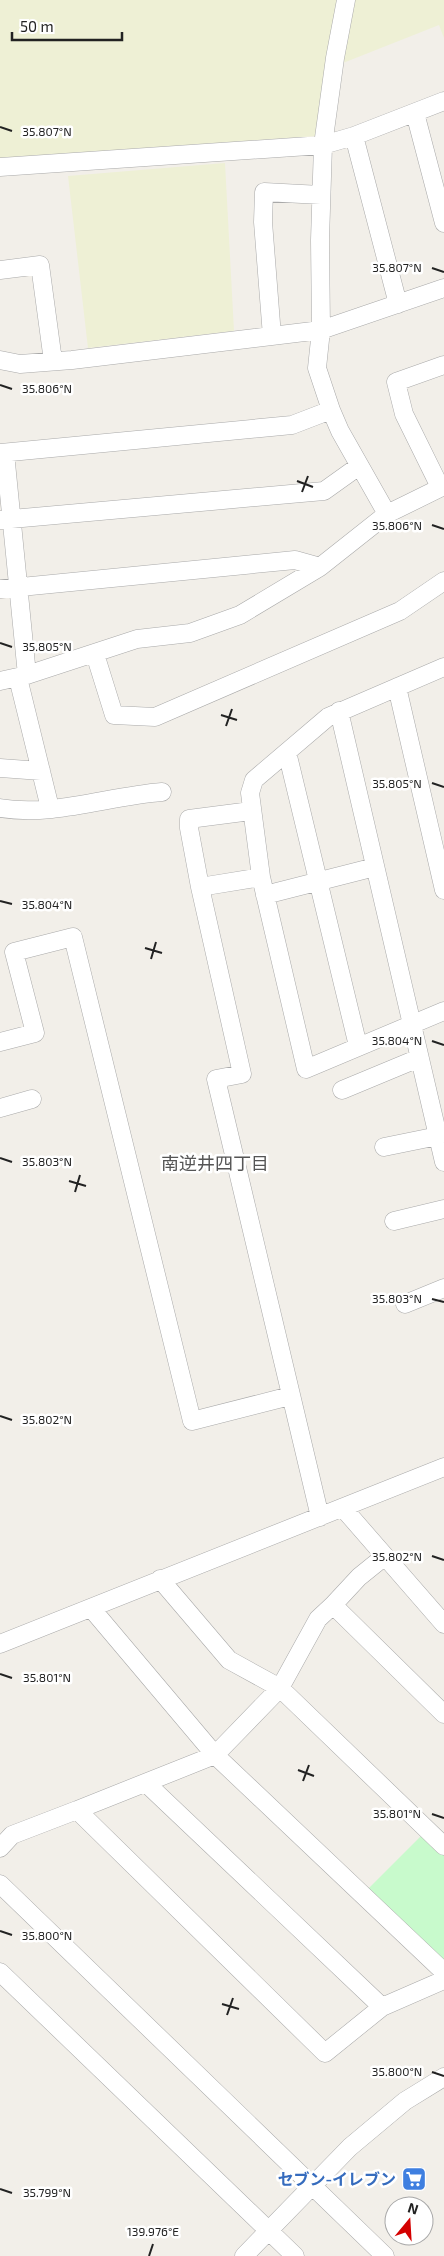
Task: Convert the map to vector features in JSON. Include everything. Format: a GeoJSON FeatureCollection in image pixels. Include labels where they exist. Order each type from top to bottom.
{"type":"FeatureCollection","features":[{"type":"Feature","properties":{"kind":"street"},"geometry":{"type":"LineString","coordinates":[[346,0],[335,58],[323,145],[321,330],[317,368],[330,410],[387,514]]}},
{"type":"Feature","properties":{"kind":"street"},"geometry":{"type":"LineString","coordinates":[[0,167],[323,145],[354,136],[444,101]]}},
{"type":"Feature","properties":{"kind":"street"},"geometry":{"type":"LineString","coordinates":[[414,113],[444,223]]}},
{"type":"Feature","properties":{"kind":"street"},"geometry":{"type":"LineString","coordinates":[[354,136],[398,304]]}},
{"type":"Feature","properties":{"kind":"street"},"geometry":{"type":"LineString","coordinates":[[272,336],[262,222],[264,192],[321,195]]}},
{"type":"Feature","properties":{"kind":"street"},"geometry":{"type":"LineString","coordinates":[[0,270],[40,265],[53,362]]}},
{"type":"Feature","properties":{"kind":"street"},"geometry":{"type":"LineString","coordinates":[[0,360],[20,364],[53,362],[321,330],[444,288]]}},
{"type":"Feature","properties":{"kind":"street"},"geometry":{"type":"LineString","coordinates":[[0,681],[23,677],[137,639],[190,633],[240,615],[320,567],[387,514],[442,487],[404,414],[396,382],[444,365]]}},
{"type":"Feature","properties":{"kind":"street"},"geometry":{"type":"LineString","coordinates":[[50,808],[23,677],[18,587],[6,520],[2,453],[292,425],[330,410]]}},
{"type":"Feature","properties":{"kind":"street"},"geometry":{"type":"LineString","coordinates":[[6,520],[324,491],[359,466]]}},
{"type":"Feature","properties":{"kind":"street"},"geometry":{"type":"LineString","coordinates":[[0,589],[296,560],[320,567]]}},
{"type":"Feature","properties":{"kind":"street"},"geometry":{"type":"LineString","coordinates":[[95,654],[114,715],[154,717],[400,611],[444,581]]}},
{"type":"Feature","properties":{"kind":"street"},"geometry":{"type":"LineString","coordinates":[[444,667],[339,710],[328,717],[254,780],[250,793],[261,877],[306,1069],[444,1010]]}},
{"type":"Feature","properties":{"kind":"street"},"geometry":{"type":"LineString","coordinates":[[397,687],[444,890]]}},
{"type":"Feature","properties":{"kind":"street"},"geometry":{"type":"LineString","coordinates":[[339,710],[444,1162]]}},
{"type":"Feature","properties":{"kind":"street"},"geometry":{"type":"LineString","coordinates":[[287,752],[358,1046]]}},
{"type":"Feature","properties":{"kind":"street"},"geometry":{"type":"LineString","coordinates":[[0,768],[41,771]]}},
{"type":"Feature","properties":{"kind":"street"},"geometry":{"type":"LineString","coordinates":[[0,808],[50,808],[135,794],[162,792]]}},
{"type":"Feature","properties":{"kind":"street"},"geometry":{"type":"LineString","coordinates":[[252,811],[189,819],[192,852],[242,1074],[216,1079],[320,1517]]}},
{"type":"Feature","properties":{"kind":"street"},"geometry":{"type":"LineString","coordinates":[[265,895],[375,867]]}},
{"type":"Feature","properties":{"kind":"street"},"geometry":{"type":"LineString","coordinates":[[200,887],[261,877]]}},
{"type":"Feature","properties":{"kind":"street"},"geometry":{"type":"LineString","coordinates":[[0,1042],[35,1032],[14,952],[73,937],[192,1421],[290,1396]]}},
{"type":"Feature","properties":{"kind":"street"},"geometry":{"type":"LineString","coordinates":[[342,1090],[419,1058]]}},
{"type":"Feature","properties":{"kind":"street"},"geometry":{"type":"LineString","coordinates":[[0,1108],[32,1099]]}},
{"type":"Feature","properties":{"kind":"street"},"geometry":{"type":"LineString","coordinates":[[384,1147],[438,1136]]}},
{"type":"Feature","properties":{"kind":"street"},"geometry":{"type":"LineString","coordinates":[[394,1221],[444,1209]]}},
{"type":"Feature","properties":{"kind":"street"},"geometry":{"type":"LineString","coordinates":[[405,1304],[444,1288]]}},
{"type":"Feature","properties":{"kind":"street"},"geometry":{"type":"LineString","coordinates":[[0,1644],[444,1468]]}},
{"type":"Feature","properties":{"kind":"street"},"geometry":{"type":"LineString","coordinates":[[343,1508],[444,1624]]}},
{"type":"Feature","properties":{"kind":"street"},"geometry":{"type":"LineString","coordinates":[[0,1848],[12,1835],[215,1755],[280,1688],[318,1619],[359,1577],[385,1556]]}},
{"type":"Feature","properties":{"kind":"street"},"geometry":{"type":"LineString","coordinates":[[160,1579],[229,1660],[280,1688],[444,1846]]}},
{"type":"Feature","properties":{"kind":"street"},"geometry":{"type":"LineString","coordinates":[[333,1605],[444,1714]]}},
{"type":"Feature","properties":{"kind":"street"},"geometry":{"type":"LineString","coordinates":[[91,1608],[215,1755],[444,1972]]}},
{"type":"Feature","properties":{"kind":"street"},"geometry":{"type":"LineString","coordinates":[[146,1783],[382,2008]]}},
{"type":"Feature","properties":{"kind":"street"},"geometry":{"type":"LineString","coordinates":[[77,1810],[325,2053],[382,2008],[444,1980]]}},
{"type":"Feature","properties":{"kind":"street"},"geometry":{"type":"LineString","coordinates":[[0,1884],[385,2256]]}},
{"type":"Feature","properties":{"kind":"street"},"geometry":{"type":"LineString","coordinates":[[0,1972],[295,2256]]}},
{"type":"Feature","properties":{"kind":"street"},"geometry":{"type":"LineString","coordinates":[[244,2256],[350,2147],[405,2101],[444,2077]]}},
{"type":"Feature","properties":{"kind":"green space"},"geometry":{"type":"Polygon","coordinates":[[[0,0],[339,0],[316,136],[0,158],[0,0]]]}},
{"type":"Feature","properties":{"kind":"green space"},"geometry":{"type":"Polygon","coordinates":[[[355,0],[444,0],[444,38],[439,25],[343,63],[355,0]]]}},
{"type":"Feature","properties":{"kind":"green space"},"geometry":{"type":"Polygon","coordinates":[[[225,163],[234,331],[88,348],[68,176],[225,163]]]}},
{"type":"Feature","properties":{"kind":"green space"},"geometry":{"type":"Polygon","coordinates":[[[427,1830],[444,1846],[444,1972],[362,1895],[427,1830]]]}},
{"type":"Feature","properties":{"kind":"place","name":"セブン-イレブン"},"geometry":{"type":"Point","coordinates":[414,2179]}},
{"type":"Feature","properties":{"kind":"district","name":"南逆井四丁目"},"geometry":{"type":"Point","coordinates":[215,1164]}}]}
